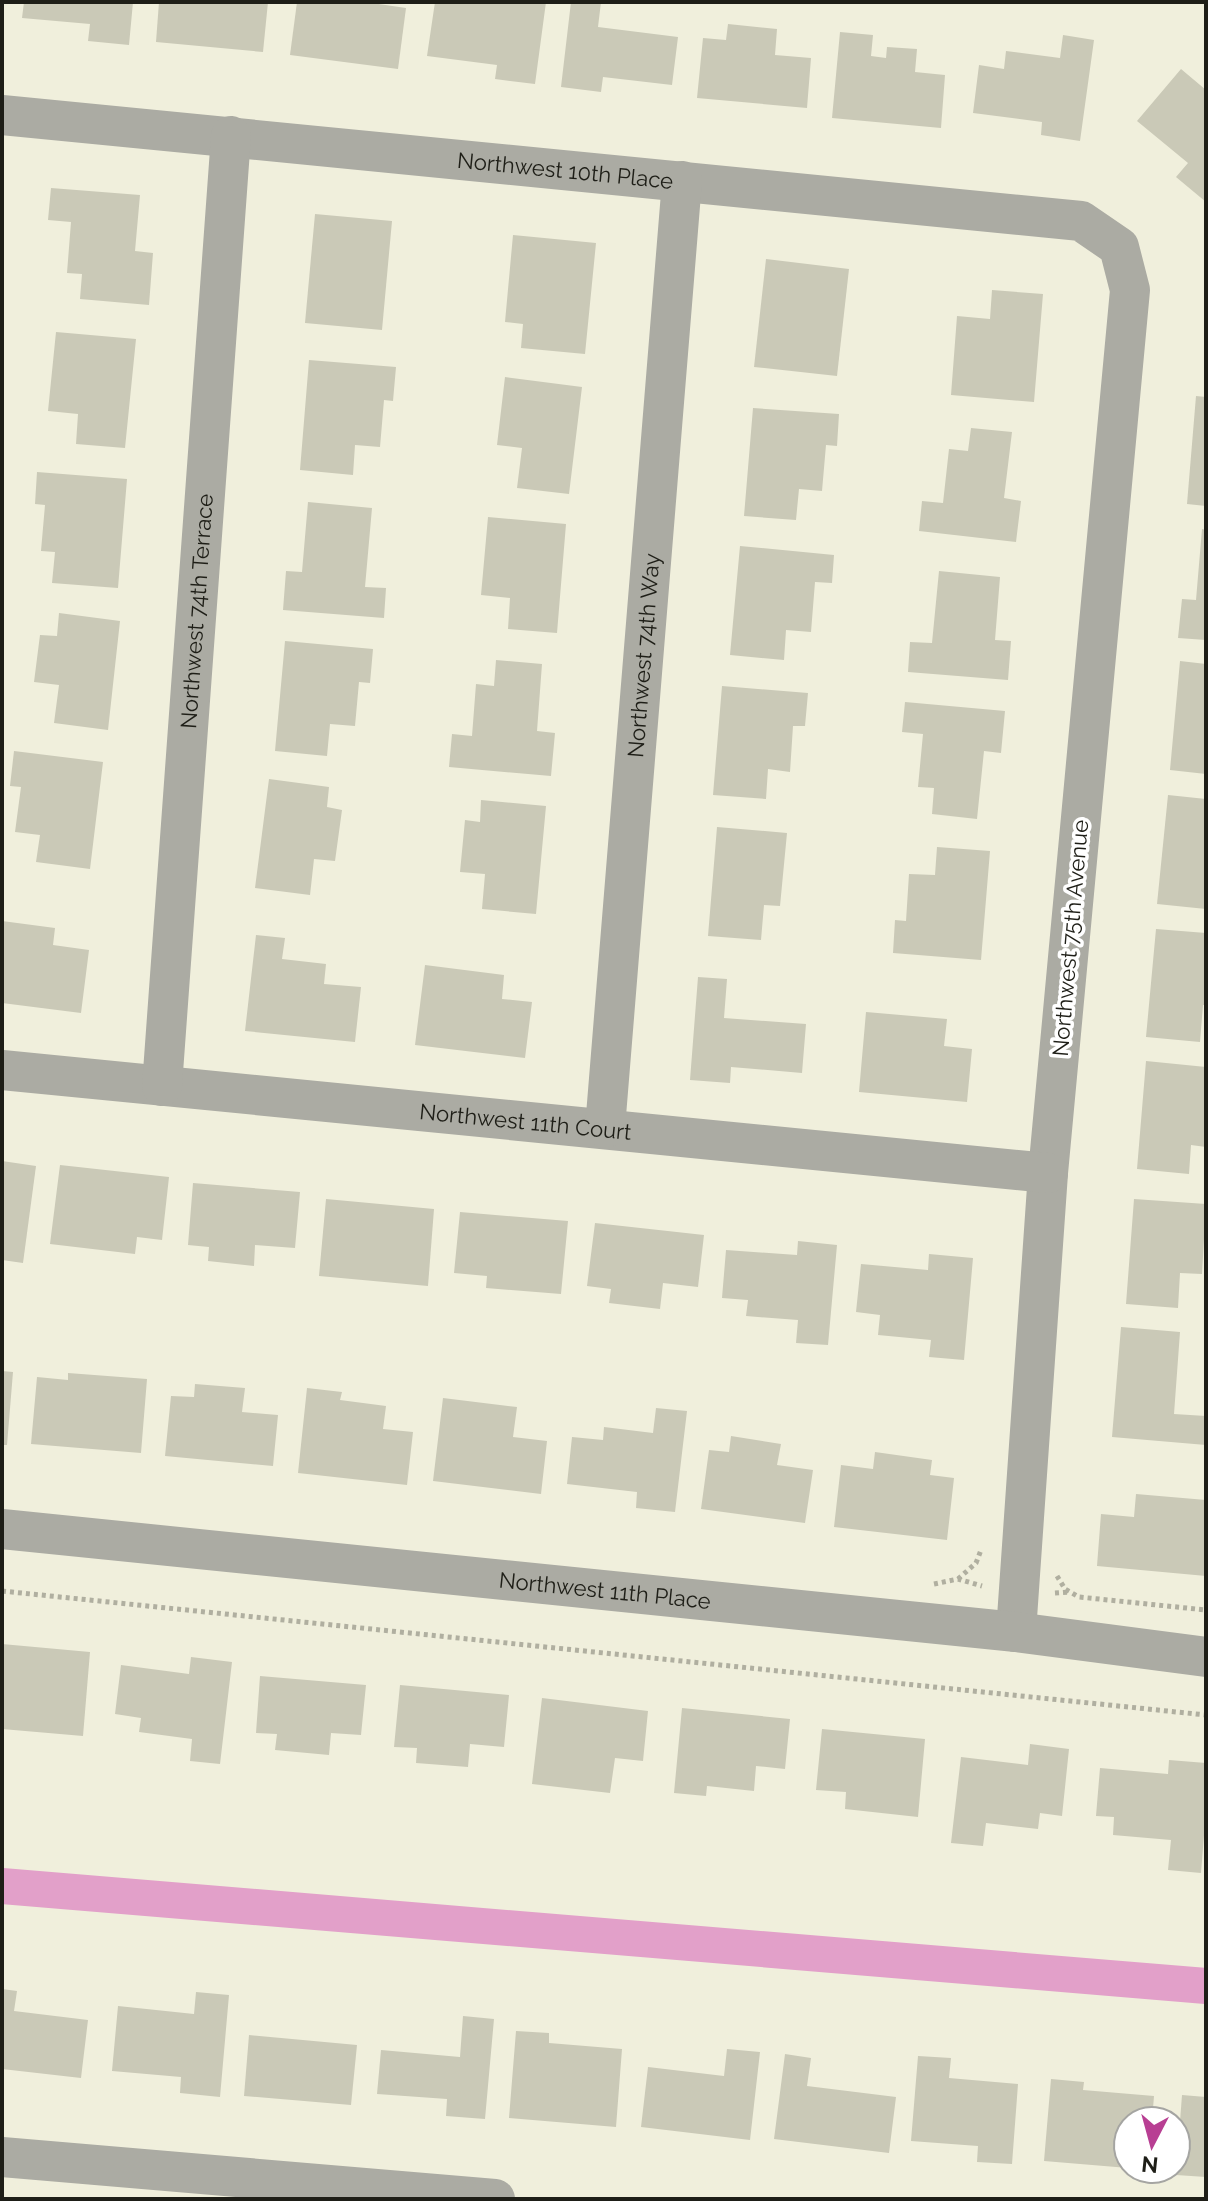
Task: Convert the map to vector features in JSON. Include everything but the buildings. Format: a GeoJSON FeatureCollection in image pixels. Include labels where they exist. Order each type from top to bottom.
{"type":"FeatureCollection","features":[{"type":"Feature","properties":{"kind":"street","name":"Northwest 10th Place"},"geometry":{"type":"LineString","coordinates":[[2,115],[1081,221],[1119,247]]}},
{"type":"Feature","properties":{"kind":"street","name":"Northwest 74th Terrace"},"geometry":{"type":"LineString","coordinates":[[162,1086],[231,136]]}},
{"type":"Feature","properties":{"kind":"street","name":"Northwest 74th Way"},"geometry":{"type":"LineString","coordinates":[[605,1128],[682,181]]}},
{"type":"Feature","properties":{"kind":"street","name":"Northwest 75th Avenue"},"geometry":{"type":"LineString","coordinates":[[1016,1632],[1048,1173],[1130,290],[1119,247]]}},
{"type":"Feature","properties":{"kind":"street","name":"Northwest 11th Court"},"geometry":{"type":"LineString","coordinates":[[2,1070],[1048,1173]]}},
{"type":"Feature","properties":{"kind":"street","name":"Northwest 11th Place"},"geometry":{"type":"LineString","coordinates":[[2,1529],[1016,1632],[1206,1657]]}},
{"type":"Feature","properties":{"kind":"street"},"geometry":{"type":"LineString","coordinates":[[2,2157],[495,2199]]}},
{"type":"Feature","properties":{"kind":"path"},"geometry":{"type":"LineString","coordinates":[[958,1579],[976,1563],[981,1550]]}},
{"type":"Feature","properties":{"kind":"path"},"geometry":{"type":"LineString","coordinates":[[1054,1563],[1056,1575],[1065,1589],[1079,1597],[1206,1610]]}},
{"type":"Feature","properties":{"kind":"path"},"geometry":{"type":"LineString","coordinates":[[2,1591],[1206,1715]]}},
{"type":"Feature","properties":{"kind":"waterway"},"geometry":{"type":"LineString","coordinates":[[2,1886],[1206,1986]]}}]}
